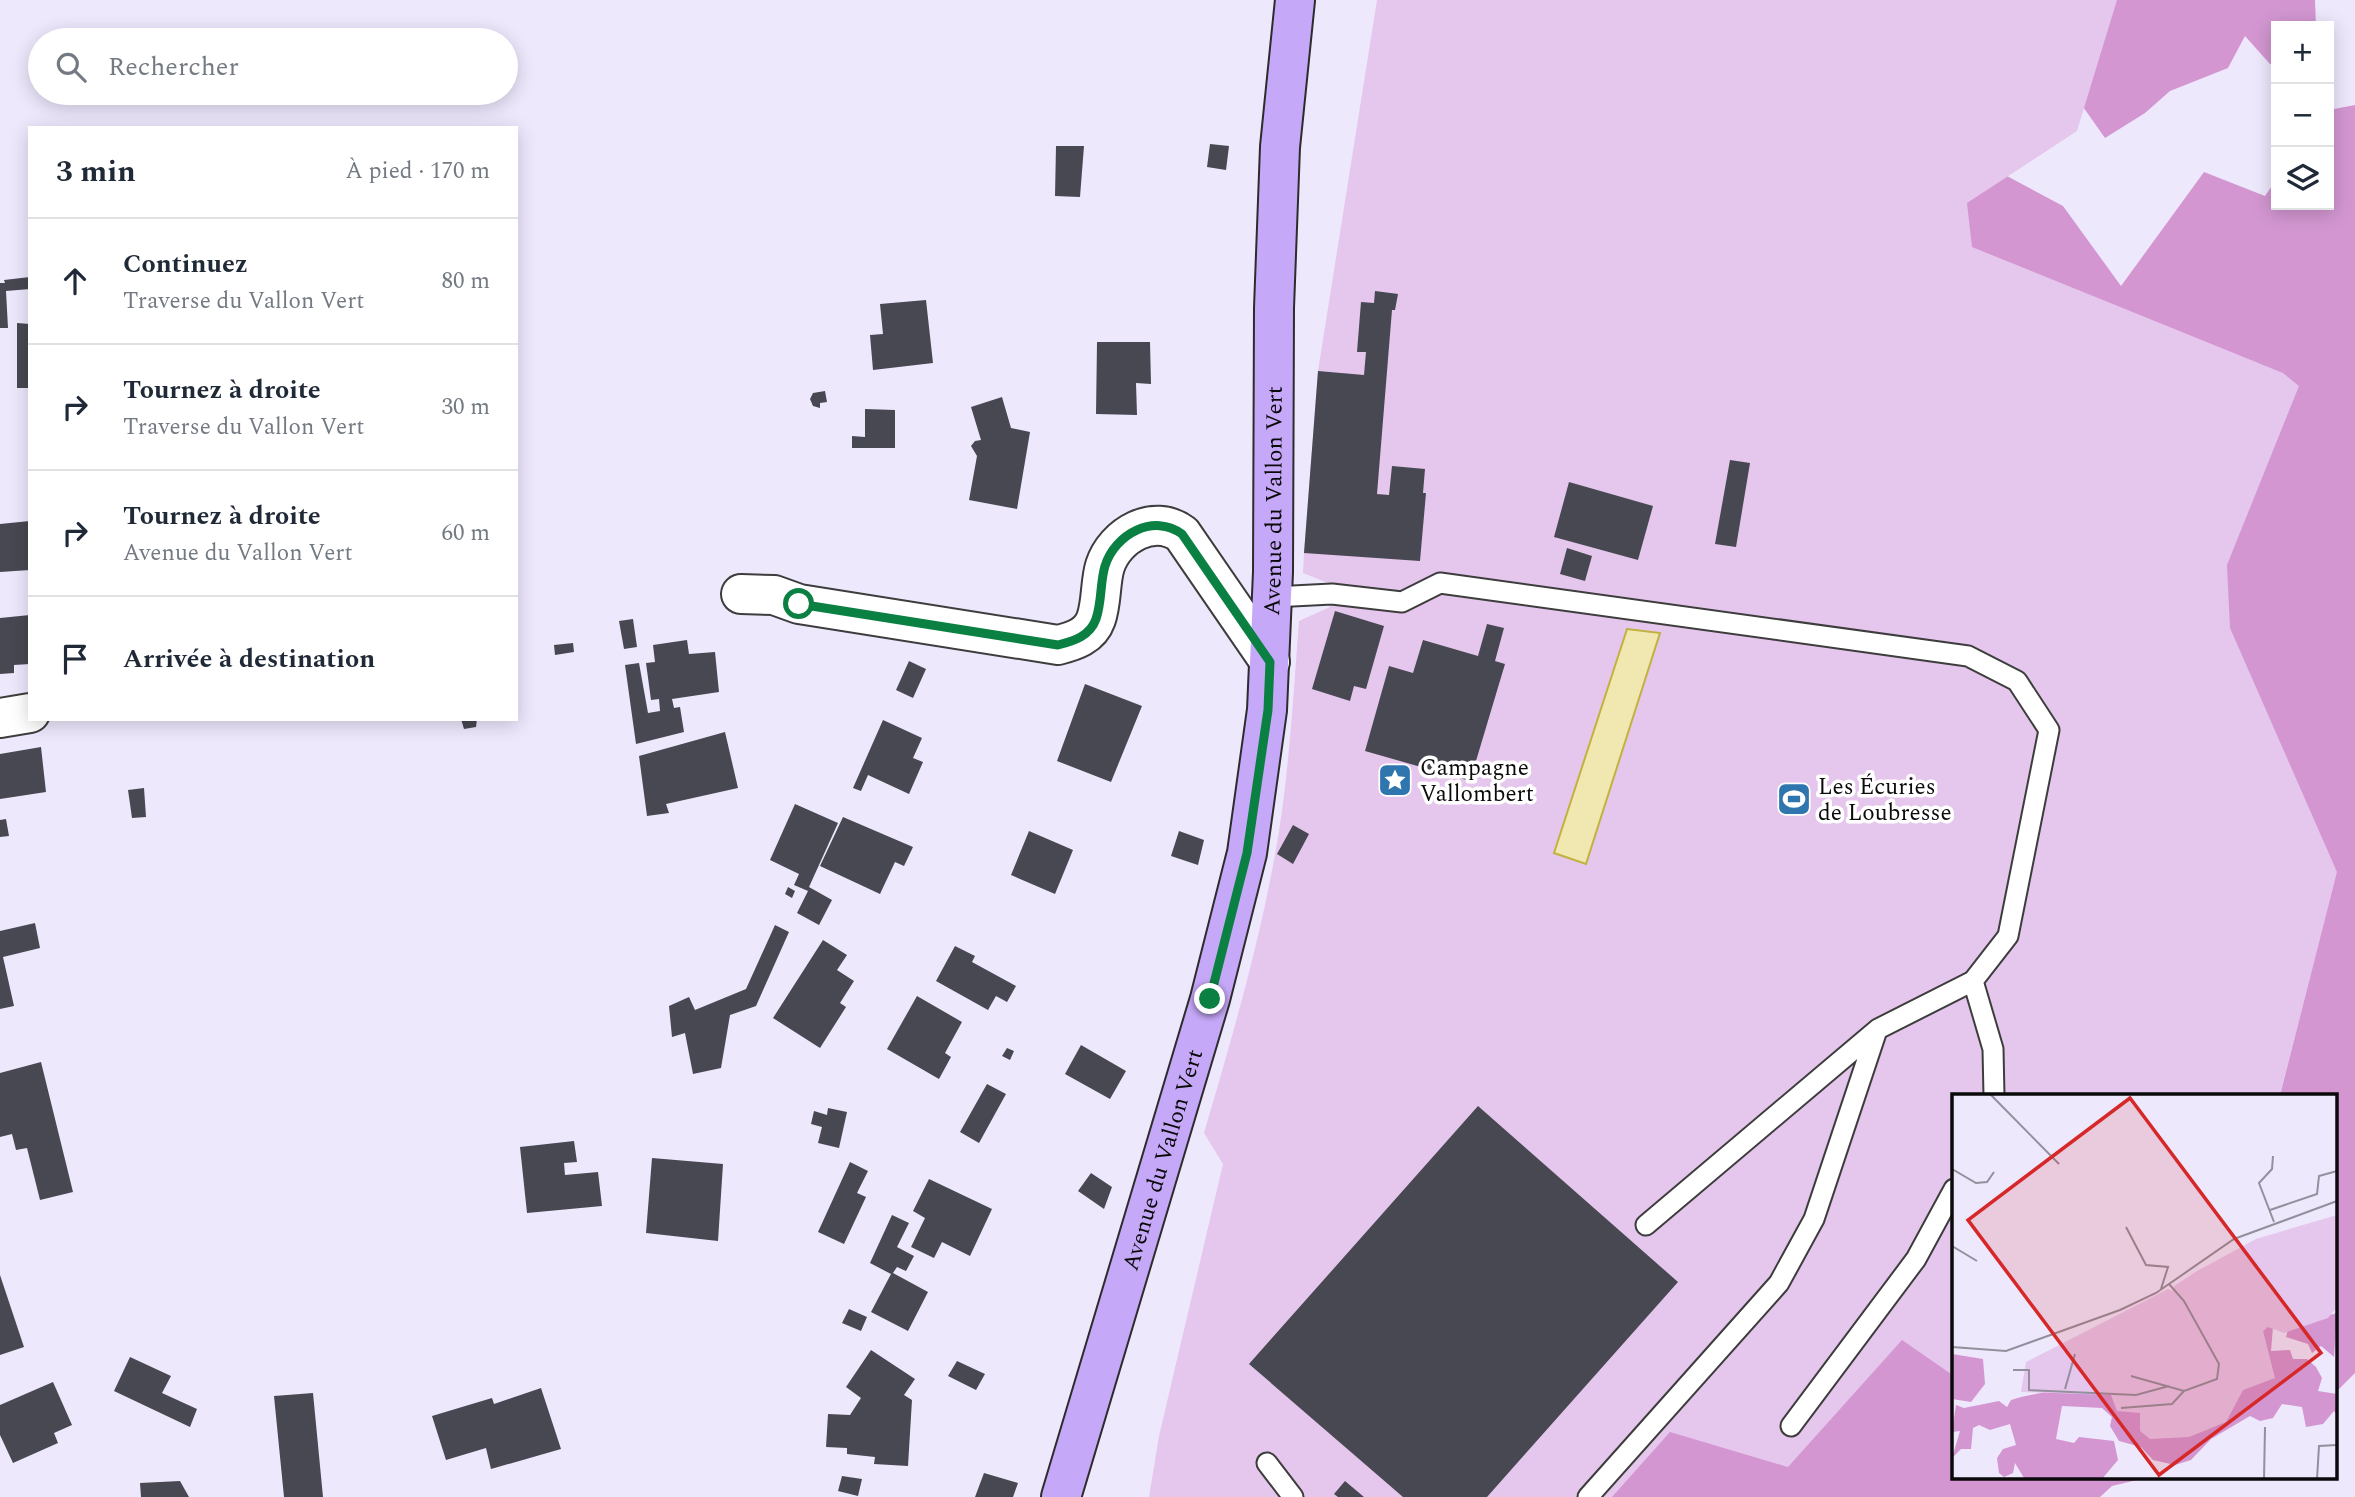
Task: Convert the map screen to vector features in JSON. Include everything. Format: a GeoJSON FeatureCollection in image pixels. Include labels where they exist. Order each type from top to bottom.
{"type":"FeatureCollection","features":[{"type":"Feature","properties":{"kind":"main road","name":"Avenue du Vallon Vert"},"geometry":{"type":"LineString","coordinates":[[1065,1491],[1210,999],[1247,853],[1268,710],[1273,597],[1274,308],[1280,148],[1295,0]]}},
{"type":"Feature","properties":{"kind":"street"},"geometry":{"type":"LineString","coordinates":[[741,594],[775,594],[799,604],[1058,645],[1079,640],[1096,620],[1105,565],[1116,545],[1150,524],[1166,524],[1182,534],[1270,662]]}},
{"type":"Feature","properties":{"kind":"street"},"geometry":{"type":"LineString","coordinates":[[0,718],[28,713]]}},
{"type":"Feature","properties":{"kind":"lane"},"geometry":{"type":"LineString","coordinates":[[1273,597],[1332,594],[1402,602],[1440,583],[1968,656],[2017,681],[2049,730],[2008,936],[1973,981],[1878,1029],[1646,1225]]}},
{"type":"Feature","properties":{"kind":"lane"},"geometry":{"type":"LineString","coordinates":[[1973,981],[1993,1048],[1994,1094]]}},
{"type":"Feature","properties":{"kind":"lane"},"geometry":{"type":"LineString","coordinates":[[1588,1497],[1779,1283],[1814,1219],[1878,1029]]}},
{"type":"Feature","properties":{"kind":"lane"},"geometry":{"type":"LineString","coordinates":[[1791,1426],[1916,1259],[1952,1193]]}},
{"type":"Feature","properties":{"kind":"lane"},"geometry":{"type":"LineString","coordinates":[[1267,1463],[1293,1497]]}},
{"type":"Feature","properties":{"kind":"shaded area","name":"Les Écuries de Loubresse"},"geometry":{"type":"Polygon","coordinates":[[[1377,0],[2117,0],[2077,131],[1967,203],[1972,247],[2283,373],[2299,386],[2227,565],[2230,628],[2337,872],[2281,1094],[1952,1094],[1952,1375],[1902,1340],[1788,1467],[1670,1432],[1612,1497],[1149,1497],[1159,1436],[1223,1164],[1204,1133],[1252,960],[1275,855],[1287,768],[1299,621],[1330,607],[1333,585],[1303,573],[1318,371],[1377,0]]]}},
{"type":"Feature","properties":{"kind":"shaded area"},"geometry":{"type":"Polygon","coordinates":[[[2083,0],[2315,0],[2316,21],[2271,21],[2271,64],[2245,36],[2228,68],[2170,91],[2145,113],[2105,138],[2057,70],[2083,0]]]}},
{"type":"Feature","properties":{"kind":"shaded area"},"geometry":{"type":"Polygon","coordinates":[[[2355,105],[2355,1373],[2338,1390],[2338,1094],[2259,1094],[2040,372],[1945,220],[1992,168],[2063,206],[2121,286],[2204,172],[2265,196],[2271,187],[2271,210],[2334,210],[2334,109],[2355,105]]]}},
{"type":"Feature","properties":{"kind":"shaded area"},"geometry":{"type":"Polygon","coordinates":[[[1627,629],[1660,633],[1586,864],[1554,853],[1627,629]]]}},
{"type":"Feature","properties":{"kind":"shaded area"},"geometry":{"type":"Polygon","coordinates":[[[1952,1321],[1952,1480],[2137,1480],[2112,1486],[2100,1497],[1599,1497],[1684,1411],[1759,1365],[1952,1321]]]}},
{"type":"Feature","properties":{"kind":"building"},"geometry":{"type":"Polygon","coordinates":[[[1210,144],[1229,146],[1226,170],[1207,167],[1210,144]]]}},
{"type":"Feature","properties":{"kind":"building"},"geometry":{"type":"Polygon","coordinates":[[[1056,146],[1084,146],[1080,197],[1055,196],[1056,146]]]}},
{"type":"Feature","properties":{"kind":"building"},"geometry":{"type":"Polygon","coordinates":[[[28,277],[28,289],[6,291],[8,328],[0,328],[0,283],[5,283],[4,280],[28,277]]]}},
{"type":"Feature","properties":{"kind":"building"},"geometry":{"type":"Polygon","coordinates":[[[1375,291],[1398,294],[1395,310],[1392,310],[1377,494],[1389,495],[1392,466],[1425,469],[1423,493],[1426,493],[1420,561],[1304,553],[1318,371],[1364,375],[1366,352],[1357,352],[1361,302],[1374,303],[1375,291]]]}},
{"type":"Feature","properties":{"kind":"building"},"geometry":{"type":"Polygon","coordinates":[[[926,300],[933,363],[873,370],[870,335],[883,334],[880,304],[926,300]]]}},
{"type":"Feature","properties":{"kind":"building"},"geometry":{"type":"Polygon","coordinates":[[[17,323],[28,324],[28,388],[17,388],[17,323]]]}},
{"type":"Feature","properties":{"kind":"building"},"geometry":{"type":"Polygon","coordinates":[[[1097,342],[1150,342],[1151,384],[1136,383],[1137,415],[1096,414],[1097,342]]]}},
{"type":"Feature","properties":{"kind":"building"},"geometry":{"type":"Polygon","coordinates":[[[825,391],[827,402],[820,403],[820,408],[813,406],[810,399],[813,393],[825,391]]]}},
{"type":"Feature","properties":{"kind":"building"},"geometry":{"type":"Polygon","coordinates":[[[1002,397],[1011,428],[1030,432],[1017,509],[969,500],[977,456],[971,446],[975,441],[981,440],[971,407],[1002,397]]]}},
{"type":"Feature","properties":{"kind":"building"},"geometry":{"type":"Polygon","coordinates":[[[865,409],[895,410],[895,448],[852,448],[852,436],[865,437],[865,409]]]}},
{"type":"Feature","properties":{"kind":"building"},"geometry":{"type":"Polygon","coordinates":[[[1730,460],[1750,463],[1736,547],[1715,544],[1730,460]]]}},
{"type":"Feature","properties":{"kind":"building"},"geometry":{"type":"Polygon","coordinates":[[[1569,482],[1653,506],[1638,560],[1554,537],[1569,482]]]}},
{"type":"Feature","properties":{"kind":"building"},"geometry":{"type":"Polygon","coordinates":[[[28,521],[28,570],[0,572],[0,524],[28,521]]]}},
{"type":"Feature","properties":{"kind":"building"},"geometry":{"type":"Polygon","coordinates":[[[1567,548],[1592,556],[1585,581],[1560,574],[1567,548]]]}},
{"type":"Feature","properties":{"kind":"building"},"geometry":{"type":"Polygon","coordinates":[[[1335,611],[1384,626],[1366,689],[1354,686],[1350,701],[1312,689],[1335,611]]]}},
{"type":"Feature","properties":{"kind":"building"},"geometry":{"type":"Polygon","coordinates":[[[28,615],[28,664],[14,665],[14,673],[0,674],[0,618],[28,615]]]}},
{"type":"Feature","properties":{"kind":"building"},"geometry":{"type":"Polygon","coordinates":[[[633,619],[637,647],[624,649],[619,621],[633,619]]]}},
{"type":"Feature","properties":{"kind":"building"},"geometry":{"type":"Polygon","coordinates":[[[1487,624],[1504,628],[1495,661],[1505,664],[1470,781],[1365,751],[1389,666],[1413,673],[1423,640],[1478,656],[1487,624]]]}},
{"type":"Feature","properties":{"kind":"building"},"geometry":{"type":"Polygon","coordinates":[[[687,640],[689,654],[715,652],[719,692],[672,699],[674,708],[680,707],[684,732],[636,744],[625,665],[639,663],[648,713],[660,711],[659,699],[651,700],[646,663],[655,662],[653,645],[687,640]]]}},
{"type":"Feature","properties":{"kind":"building"},"geometry":{"type":"Polygon","coordinates":[[[573,643],[574,652],[555,655],[554,645],[573,643]]]}},
{"type":"Feature","properties":{"kind":"building"},"geometry":{"type":"Polygon","coordinates":[[[909,661],[926,669],[913,698],[896,690],[909,661]]]}},
{"type":"Feature","properties":{"kind":"building"},"geometry":{"type":"Polygon","coordinates":[[[1085,684],[1142,706],[1111,782],[1057,761],[1085,684]]]}},
{"type":"Feature","properties":{"kind":"building"},"geometry":{"type":"Polygon","coordinates":[[[883,720],[922,738],[913,758],[923,762],[909,794],[868,775],[861,791],[853,788],[883,720]]]}},
{"type":"Feature","properties":{"kind":"building"},"geometry":{"type":"Polygon","coordinates":[[[462,721],[477,721],[476,727],[464,729],[462,721]]]}},
{"type":"Feature","properties":{"kind":"building"},"geometry":{"type":"Polygon","coordinates":[[[725,732],[738,788],[666,804],[669,813],[647,816],[639,756],[725,732]]]}},
{"type":"Feature","properties":{"kind":"building"},"geometry":{"type":"Polygon","coordinates":[[[41,747],[46,792],[0,799],[0,754],[41,747]]]}},
{"type":"Feature","properties":{"kind":"building"},"geometry":{"type":"Polygon","coordinates":[[[144,788],[146,817],[132,818],[128,790],[144,788]]]}},
{"type":"Feature","properties":{"kind":"building"},"geometry":{"type":"Polygon","coordinates":[[[795,804],[838,823],[809,887],[832,900],[819,925],[797,913],[808,891],[794,885],[799,874],[770,860],[795,804]]]}},
{"type":"Feature","properties":{"kind":"building"},"geometry":{"type":"Polygon","coordinates":[[[843,817],[913,847],[904,866],[895,862],[880,894],[820,866],[843,817]]]}},
{"type":"Feature","properties":{"kind":"building"},"geometry":{"type":"Polygon","coordinates":[[[6,819],[9,836],[0,837],[0,820],[6,819]]]}},
{"type":"Feature","properties":{"kind":"building"},"geometry":{"type":"Polygon","coordinates":[[[1293,825],[1309,834],[1293,864],[1277,854],[1293,825]]]}},
{"type":"Feature","properties":{"kind":"building"},"geometry":{"type":"Polygon","coordinates":[[[1029,831],[1073,850],[1055,894],[1011,875],[1029,831]]]}},
{"type":"Feature","properties":{"kind":"building"},"geometry":{"type":"Polygon","coordinates":[[[1179,831],[1204,840],[1198,865],[1171,856],[1179,831]]]}},
{"type":"Feature","properties":{"kind":"building"},"geometry":{"type":"Polygon","coordinates":[[[788,887],[795,891],[792,898],[785,894],[788,887]]]}},
{"type":"Feature","properties":{"kind":"building"},"geometry":{"type":"Polygon","coordinates":[[[35,923],[40,948],[3,957],[14,1006],[0,1009],[0,931],[35,923]]]}},
{"type":"Feature","properties":{"kind":"building"},"geometry":{"type":"Polygon","coordinates":[[[775,925],[789,932],[756,1006],[730,1015],[721,1068],[693,1074],[685,1033],[672,1037],[669,1006],[689,997],[695,1010],[746,989],[775,925]]]}},
{"type":"Feature","properties":{"kind":"building"},"geometry":{"type":"Polygon","coordinates":[[[823,940],[847,955],[837,970],[854,981],[840,1003],[846,1007],[820,1048],[773,1018],[823,940]]]}},
{"type":"Feature","properties":{"kind":"building"},"geometry":{"type":"Polygon","coordinates":[[[955,946],[975,956],[972,962],[1016,986],[1007,1002],[996,996],[988,1010],[936,981],[955,946]]]}},
{"type":"Feature","properties":{"kind":"building"},"geometry":{"type":"Polygon","coordinates":[[[917,996],[962,1022],[945,1053],[951,1057],[939,1079],[887,1049],[917,996]]]}},
{"type":"Feature","properties":{"kind":"building"},"geometry":{"type":"Polygon","coordinates":[[[1081,1045],[1126,1071],[1110,1099],[1065,1074],[1081,1045]]]}},
{"type":"Feature","properties":{"kind":"building"},"geometry":{"type":"Polygon","coordinates":[[[1007,1048],[1014,1051],[1010,1060],[1002,1056],[1007,1048]]]}},
{"type":"Feature","properties":{"kind":"building"},"geometry":{"type":"Polygon","coordinates":[[[41,1062],[73,1192],[40,1200],[27,1148],[16,1150],[12,1134],[0,1137],[0,1073],[41,1062]]]}},
{"type":"Feature","properties":{"kind":"building"},"geometry":{"type":"Polygon","coordinates":[[[987,1084],[1006,1094],[979,1143],[960,1132],[987,1084]]]}},
{"type":"Feature","properties":{"kind":"building"},"geometry":{"type":"Polygon","coordinates":[[[1478,1106],[1678,1282],[1487,1497],[1403,1497],[1249,1364],[1478,1106]]]}},
{"type":"Feature","properties":{"kind":"building"},"geometry":{"type":"Polygon","coordinates":[[[828,1108],[847,1112],[839,1148],[818,1143],[822,1127],[811,1124],[814,1111],[827,1115],[828,1108]]]}},
{"type":"Feature","properties":{"kind":"building"},"geometry":{"type":"Polygon","coordinates":[[[574,1141],[577,1162],[564,1163],[565,1175],[598,1172],[602,1206],[527,1213],[520,1147],[574,1141]]]}},
{"type":"Feature","properties":{"kind":"building"},"geometry":{"type":"Polygon","coordinates":[[[652,1158],[723,1164],[718,1241],[646,1233],[652,1158]]]}},
{"type":"Feature","properties":{"kind":"building"},"geometry":{"type":"Polygon","coordinates":[[[850,1162],[868,1171],[857,1193],[866,1197],[844,1244],[818,1232],[850,1162]]]}},
{"type":"Feature","properties":{"kind":"building"},"geometry":{"type":"Polygon","coordinates":[[[1091,1173],[1112,1187],[1104,1209],[1078,1191],[1091,1173]]]}},
{"type":"Feature","properties":{"kind":"building"},"geometry":{"type":"Polygon","coordinates":[[[929,1179],[992,1209],[970,1256],[942,1242],[934,1258],[911,1247],[925,1218],[913,1211],[929,1179]]]}},
{"type":"Feature","properties":{"kind":"building"},"geometry":{"type":"Polygon","coordinates":[[[892,1215],[909,1223],[897,1247],[914,1256],[906,1271],[897,1267],[893,1273],[928,1292],[908,1331],[871,1312],[891,1274],[870,1263],[892,1215]]]}},
{"type":"Feature","properties":{"kind":"building"},"geometry":{"type":"Polygon","coordinates":[[[0,1275],[24,1347],[0,1355],[0,1275]]]}},
{"type":"Feature","properties":{"kind":"building"},"geometry":{"type":"Polygon","coordinates":[[[849,1309],[867,1317],[861,1331],[842,1323],[849,1309]]]}},
{"type":"Feature","properties":{"kind":"building"},"geometry":{"type":"Polygon","coordinates":[[[871,1350],[915,1379],[904,1395],[912,1400],[908,1466],[874,1464],[875,1457],[847,1454],[847,1448],[826,1447],[828,1414],[850,1415],[861,1398],[846,1387],[871,1350]]]}},
{"type":"Feature","properties":{"kind":"building"},"geometry":{"type":"Polygon","coordinates":[[[130,1357],[171,1376],[162,1393],[197,1409],[190,1427],[114,1391],[130,1357]]]}},
{"type":"Feature","properties":{"kind":"building"},"geometry":{"type":"Polygon","coordinates":[[[957,1361],[985,1374],[976,1390],[948,1376],[957,1361]]]}},
{"type":"Feature","properties":{"kind":"building"},"geometry":{"type":"Polygon","coordinates":[[[53,1382],[72,1425],[54,1433],[58,1443],[13,1463],[0,1435],[0,1405],[53,1382]]]}},
{"type":"Feature","properties":{"kind":"building"},"geometry":{"type":"Polygon","coordinates":[[[541,1388],[561,1449],[491,1469],[486,1448],[446,1460],[432,1416],[492,1398],[494,1404],[541,1388]]]}},
{"type":"Feature","properties":{"kind":"building"},"geometry":{"type":"Polygon","coordinates":[[[313,1393],[323,1497],[284,1497],[274,1396],[313,1393]]]}},
{"type":"Feature","properties":{"kind":"building"},"geometry":{"type":"Polygon","coordinates":[[[984,1473],[1018,1483],[1013,1497],[975,1497],[984,1473]]]}},
{"type":"Feature","properties":{"kind":"building"},"geometry":{"type":"Polygon","coordinates":[[[842,1476],[862,1479],[858,1496],[838,1491],[842,1476]]]}},
{"type":"Feature","properties":{"kind":"building"},"geometry":{"type":"Polygon","coordinates":[[[180,1481],[189,1497],[141,1497],[140,1483],[180,1481]]]}},
{"type":"Feature","properties":{"kind":"building"},"geometry":{"type":"Polygon","coordinates":[[[1345,1481],[1364,1497],[1338,1497],[1334,1494],[1345,1481]]]}},
{"type":"Feature","properties":{"kind":"place","name":"Campagne Vallombert"},"geometry":{"type":"Point","coordinates":[1395,780]}},
{"type":"Feature","properties":{"kind":"place","name":"Les Écuries de Loubresse"},"geometry":{"type":"Point","coordinates":[1794,799]}},
{"type":"Feature","properties":{"kind":"route"},"geometry":{"type":"LineString","coordinates":[[799,604],[1058,645],[1079,640],[1096,620],[1105,565],[1116,545],[1150,524],[1166,524],[1182,534],[1270,662],[1268,710],[1247,853],[1210,999]]}}]}
